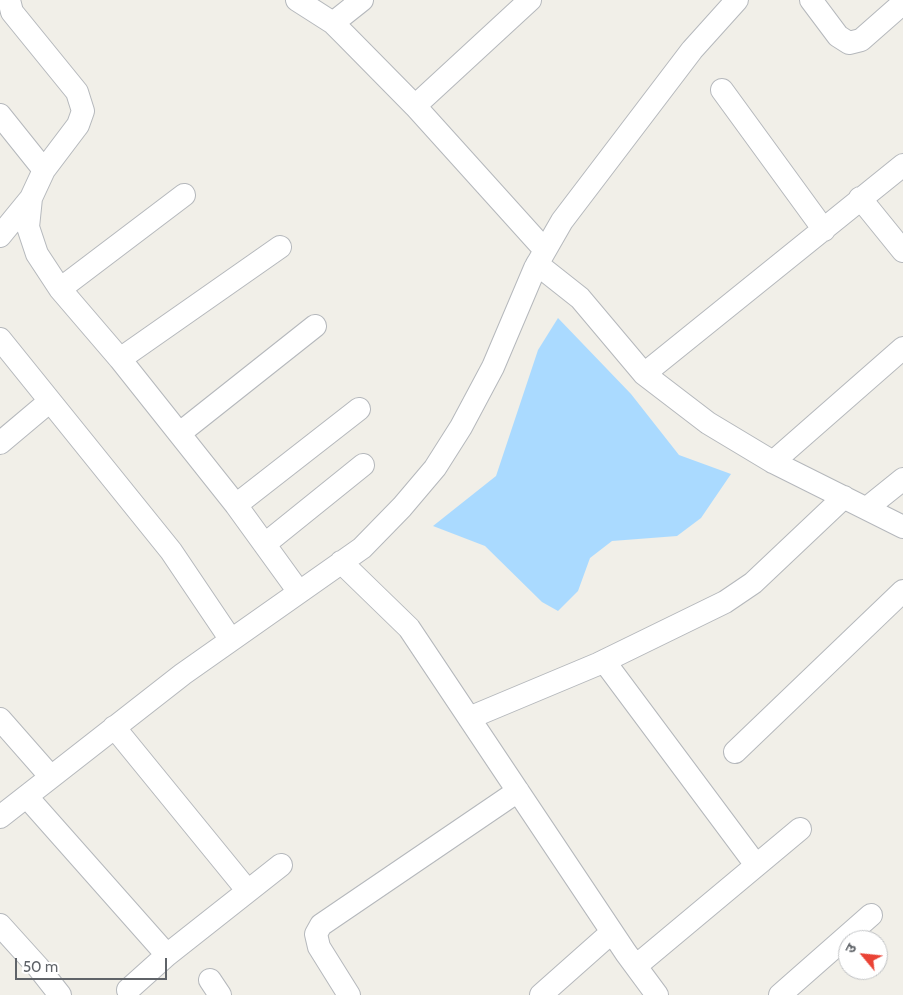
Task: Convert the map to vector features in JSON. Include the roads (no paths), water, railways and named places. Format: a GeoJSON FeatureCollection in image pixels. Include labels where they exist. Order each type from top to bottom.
{"type":"FeatureCollection","features":[{"type":"Feature","properties":{"kind":"street"},"geometry":{"type":"LineString","coordinates":[[0,236],[31,198],[44,170],[78,125],[83,111],[81,100],[12,12],[9,0]]}},
{"type":"Feature","properties":{"kind":"street"},"geometry":{"type":"LineString","coordinates":[[297,0],[333,23],[415,106],[540,257],[580,298],[644,374],[708,423],[773,462],[903,526]]}},
{"type":"Feature","properties":{"kind":"street"},"geometry":{"type":"LineString","coordinates":[[333,23],[362,0]]}},
{"type":"Feature","properties":{"kind":"street"},"geometry":{"type":"LineString","coordinates":[[415,106],[530,0]]}},
{"type":"Feature","properties":{"kind":"street"},"geometry":{"type":"LineString","coordinates":[[0,817],[114,726],[231,640],[362,548],[402,507],[435,468],[461,427],[493,367],[540,257],[562,221],[692,50],[737,0]]}},
{"type":"Feature","properties":{"kind":"street"},"geometry":{"type":"LineString","coordinates":[[811,0],[838,36],[849,43],[861,40],[903,4]]}},
{"type":"Feature","properties":{"kind":"street"},"geometry":{"type":"LineString","coordinates":[[722,90],[824,230]]}},
{"type":"Feature","properties":{"kind":"street"},"geometry":{"type":"LineString","coordinates":[[0,115],[44,170]]}},
{"type":"Feature","properties":{"kind":"street"},"geometry":{"type":"LineString","coordinates":[[644,374],[903,165]]}},
{"type":"Feature","properties":{"kind":"street"},"geometry":{"type":"LineString","coordinates":[[60,289],[184,195]]}},
{"type":"Feature","properties":{"kind":"street"},"geometry":{"type":"LineString","coordinates":[[31,198],[28,220],[32,240],[46,270],[180,433],[300,592]]}},
{"type":"Feature","properties":{"kind":"street"},"geometry":{"type":"LineString","coordinates":[[860,198],[903,251]]}},
{"type":"Feature","properties":{"kind":"street"},"geometry":{"type":"LineString","coordinates":[[120,359],[280,247]]}},
{"type":"Feature","properties":{"kind":"street"},"geometry":{"type":"LineString","coordinates":[[180,433],[315,326]]}},
{"type":"Feature","properties":{"kind":"street"},"geometry":{"type":"LineString","coordinates":[[0,338],[171,551],[231,640]]}},
{"type":"Feature","properties":{"kind":"street"},"geometry":{"type":"LineString","coordinates":[[773,462],[903,348]]}},
{"type":"Feature","properties":{"kind":"street"},"geometry":{"type":"LineString","coordinates":[[0,443],[50,401]]}},
{"type":"Feature","properties":{"kind":"street"},"geometry":{"type":"LineString","coordinates":[[236,505],[359,409]]}},
{"type":"Feature","properties":{"kind":"street"},"geometry":{"type":"LineString","coordinates":[[265,544],[363,464]]}},
{"type":"Feature","properties":{"kind":"street"},"geometry":{"type":"LineString","coordinates":[[867,508],[903,478]]}},
{"type":"Feature","properties":{"kind":"street"},"geometry":{"type":"LineString","coordinates":[[469,718],[604,661],[725,602],[753,583],[844,497]]}},
{"type":"Feature","properties":{"kind":"street"},"geometry":{"type":"LineString","coordinates":[[341,562],[409,628],[612,932],[657,995]]}},
{"type":"Feature","properties":{"kind":"street"},"geometry":{"type":"LineString","coordinates":[[735,752],[903,591]]}},
{"type":"Feature","properties":{"kind":"street"},"geometry":{"type":"LineString","coordinates":[[604,661],[756,865]]}},
{"type":"Feature","properties":{"kind":"street"},"geometry":{"type":"LineString","coordinates":[[0,719],[51,777]]}},
{"type":"Feature","properties":{"kind":"street"},"geometry":{"type":"LineString","coordinates":[[114,726],[247,890]]}},
{"type":"Feature","properties":{"kind":"street"},"geometry":{"type":"LineString","coordinates":[[349,995],[319,947],[316,934],[321,925],[518,791]]}},
{"type":"Feature","properties":{"kind":"street"},"geometry":{"type":"LineString","coordinates":[[27,796],[167,955]]}},
{"type":"Feature","properties":{"kind":"street"},"geometry":{"type":"LineString","coordinates":[[636,966],[800,829]]}},
{"type":"Feature","properties":{"kind":"street"},"geometry":{"type":"LineString","coordinates":[[128,990],[167,955],[281,865]]}},
{"type":"Feature","properties":{"kind":"street"},"geometry":{"type":"LineString","coordinates":[[780,995],[871,915]]}},
{"type":"Feature","properties":{"kind":"street"},"geometry":{"type":"LineString","coordinates":[[0,925],[38,967],[60,995]]}},
{"type":"Feature","properties":{"kind":"street"},"geometry":{"type":"LineString","coordinates":[[545,994],[612,932]]}},
{"type":"Feature","properties":{"kind":"water"},"geometry":{"type":"Polygon","coordinates":[[[558,318],[631,394],[679,455],[731,474],[701,518],[677,536],[612,541],[590,558],[578,591],[558,611],[542,602],[485,546],[433,526],[496,476],[538,350],[558,318]]]}}]}
